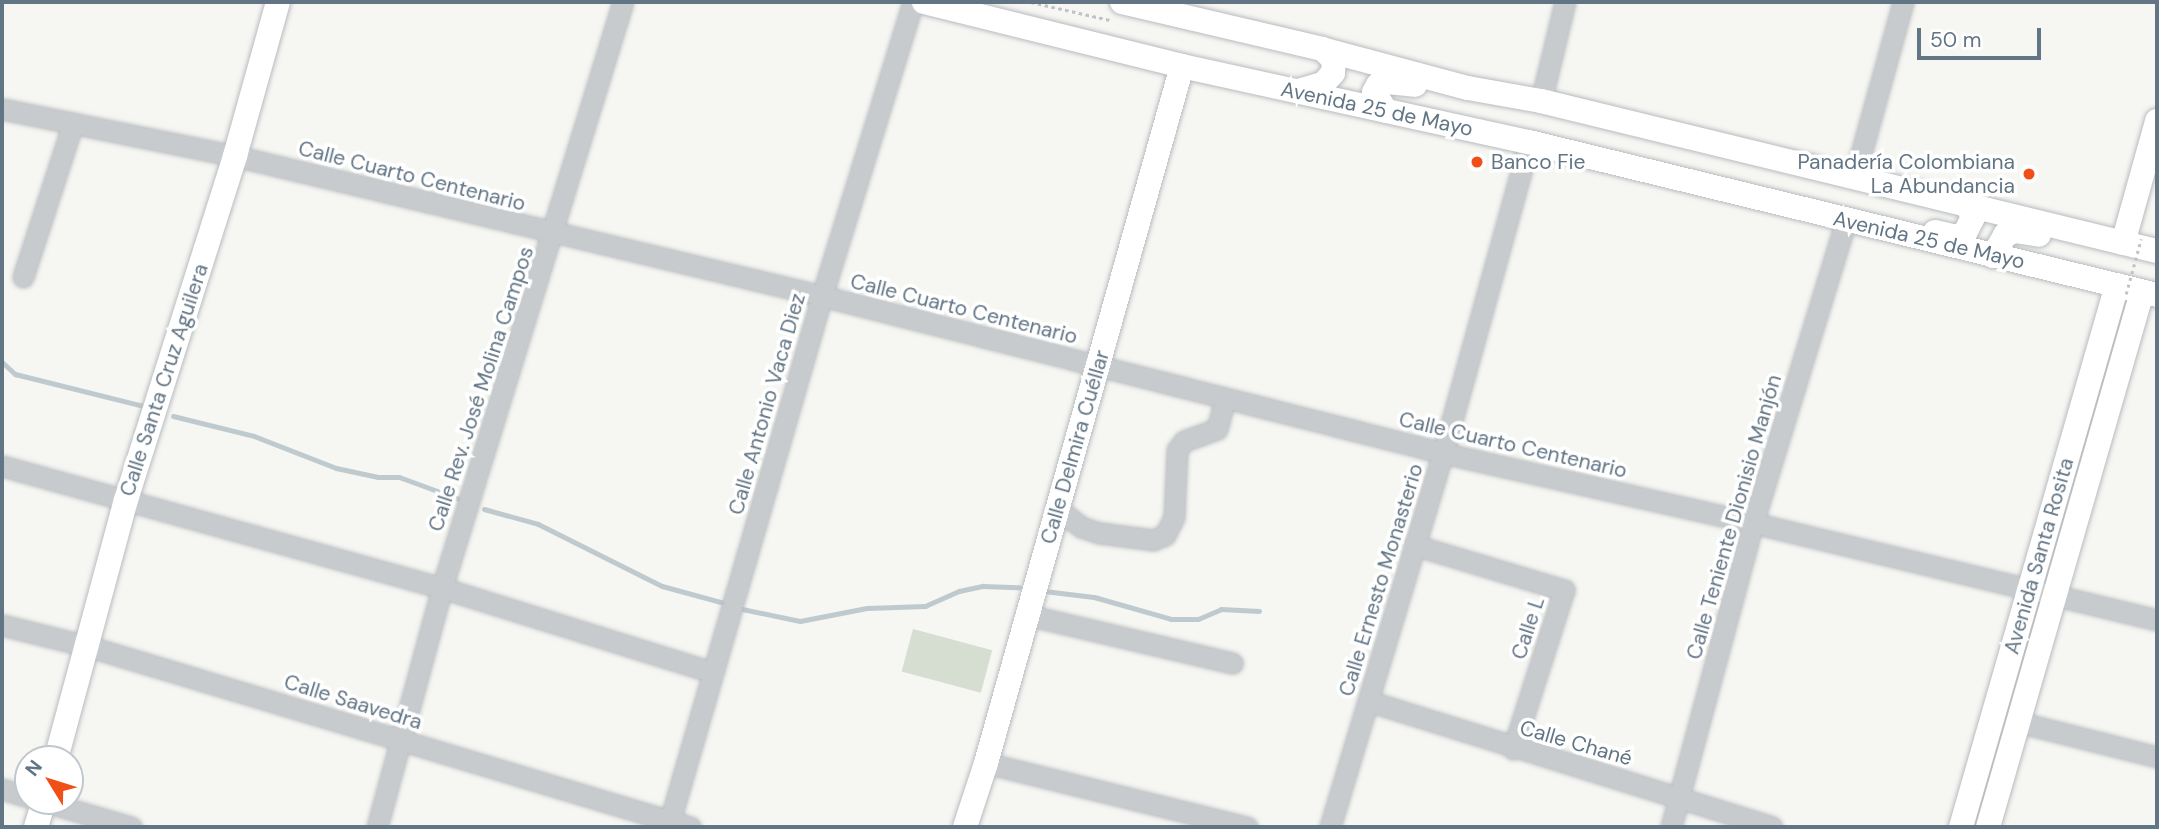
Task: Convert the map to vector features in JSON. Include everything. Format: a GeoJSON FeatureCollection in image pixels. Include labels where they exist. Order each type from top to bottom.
{"type":"FeatureCollection","features":[{"type":"Feature","properties":{"kind":"main road","name":"Calle Santa Cruz Aguilera"},"geometry":{"type":"LineString","coordinates":[[60,745],[126,500],[235,156],[278,2]]}},
{"type":"Feature","properties":{"kind":"main road","name":"Avenida 25 de Mayo"},"geometry":{"type":"LineString","coordinates":[[923,2],[1182,66],[1530,142],[2136,291]]}},
{"type":"Feature","properties":{"kind":"main road","name":"Avenida 25 de Mayo"},"geometry":{"type":"LineString","coordinates":[[1122,2],[1195,10],[1322,49],[1468,88],[1541,101],[1968,207],[2087,234],[2146,243]]}},
{"type":"Feature","properties":{"kind":"main road"},"geometry":{"type":"LineString","coordinates":[[1297,92],[1323,84],[1334,73],[1334,60],[1322,49]]}},
{"type":"Feature","properties":{"kind":"main road","name":"Calle Delmira Cuéllar"},"geometry":{"type":"LineString","coordinates":[[965,827],[986,763],[1182,66]]}},
{"type":"Feature","properties":{"kind":"main road"},"geometry":{"type":"LineString","coordinates":[[1386,111],[1374,92],[1378,85],[1387,82],[1448,91],[1468,88]]}},
{"type":"Feature","properties":{"kind":"main road"},"geometry":{"type":"LineString","coordinates":[[2146,243],[2157,121]]}},
{"type":"Feature","properties":{"kind":"main road"},"geometry":{"type":"LineString","coordinates":[[1889,231],[1900,223],[1956,237],[1971,226],[1972,217],[1968,207]]}},
{"type":"Feature","properties":{"kind":"main road"},"geometry":{"type":"LineString","coordinates":[[1993,256],[2005,234],[2015,231],[2065,240],[2087,234]]}},
{"type":"Feature","properties":{"kind":"main road","name":"Avenida Santa Rosita"},"geometry":{"type":"LineString","coordinates":[[1961,827],[2029,592],[2136,291]]}},
{"type":"Feature","properties":{"kind":"main road","name":"Avenida Santa Rosita"},"geometry":{"type":"LineString","coordinates":[[1988,827],[2054,596],[2136,291]]}},
{"type":"Feature","properties":{"kind":"street","name":"Calle Rev. José Molina Campos"},"geometry":{"type":"LineString","coordinates":[[377,827],[442,588],[624,2]]}},
{"type":"Feature","properties":{"kind":"street","name":"Calle Antonio Vaca Diez"},"geometry":{"type":"LineString","coordinates":[[670,821],[822,296],[913,2]]}},
{"type":"Feature","properties":{"kind":"street"},"geometry":{"type":"LineString","coordinates":[[1541,101],[1565,2]]}},
{"type":"Feature","properties":{"kind":"street"},"geometry":{"type":"LineString","coordinates":[[1854,179],[1903,2]]}},
{"type":"Feature","properties":{"kind":"street","name":"Calle Cuarto Centenario"},"geometry":{"type":"LineString","coordinates":[[2,109],[235,156],[822,296],[1443,453],[1753,523],[2029,592],[2157,620]]}},
{"type":"Feature","properties":{"kind":"street"},"geometry":{"type":"LineString","coordinates":[[23,277],[72,123]]}},
{"type":"Feature","properties":{"kind":"street","name":"Calle Ernesto Monasterio"},"geometry":{"type":"LineString","coordinates":[[1330,827],[1443,453],[1530,142]]}},
{"type":"Feature","properties":{"kind":"street","name":"Calle Teniente Dionisio Manjón"},"geometry":{"type":"LineString","coordinates":[[1671,827],[1753,523],[1846,221]]}},
{"type":"Feature","properties":{"kind":"street"},"geometry":{"type":"LineString","coordinates":[[1058,509],[1081,527],[1100,533],[1153,540],[1165,535],[1174,517],[1177,450],[1184,441],[1217,429],[1225,399]]}},
{"type":"Feature","properties":{"kind":"street"},"geometry":{"type":"LineString","coordinates":[[2,466],[442,588],[712,672]]}},
{"type":"Feature","properties":{"kind":"street","name":"Calle L"},"geometry":{"type":"LineString","coordinates":[[1414,545],[1564,590],[1513,749]]}},
{"type":"Feature","properties":{"kind":"street"},"geometry":{"type":"LineString","coordinates":[[1027,615],[1232,663]]}},
{"type":"Feature","properties":{"kind":"street","name":"Calle Saavedra"},"geometry":{"type":"LineString","coordinates":[[2,625],[87,646],[690,827]]}},
{"type":"Feature","properties":{"kind":"street","name":"Calle Chané"},"geometry":{"type":"LineString","coordinates":[[1368,701],[1513,749],[1772,827]]}},
{"type":"Feature","properties":{"kind":"street"},"geometry":{"type":"LineString","coordinates":[[2018,722],[2157,757]]}},
{"type":"Feature","properties":{"kind":"street"},"geometry":{"type":"LineString","coordinates":[[986,763],[1247,827]]}},
{"type":"Feature","properties":{"kind":"street"},"geometry":{"type":"LineString","coordinates":[[84,813],[131,827]]}},
{"type":"Feature","properties":{"kind":"path"},"geometry":{"type":"LineString","coordinates":[[2136,291],[2146,243]]}},
{"type":"Feature","properties":{"kind":"shaded area"},"geometry":{"type":"Polygon","coordinates":[[[913,629],[992,650],[981,693],[902,672],[913,629]]]}},
{"type":"Feature","properties":{"kind":"waterway"},"geometry":{"type":"LineString","coordinates":[[2,362],[15,374],[147,407]]}},
{"type":"Feature","properties":{"kind":"waterway"},"geometry":{"type":"LineString","coordinates":[[173,416],[254,436],[336,468],[378,477],[399,477],[459,499]]}},
{"type":"Feature","properties":{"kind":"waterway"},"geometry":{"type":"LineString","coordinates":[[484,509],[538,524],[662,586],[724,603]]}},
{"type":"Feature","properties":{"kind":"waterway"},"geometry":{"type":"LineString","coordinates":[[742,609],[800,621],[867,608],[925,606],[959,591],[983,586],[1019,587]]}},
{"type":"Feature","properties":{"kind":"waterway"},"geometry":{"type":"LineString","coordinates":[[1044,591],[1094,597],[1171,619],[1198,619],[1221,609],[1259,611]]}},
{"type":"Feature","properties":{"kind":"place","name":"Banco Fie"},"geometry":{"type":"Point","coordinates":[1477,162]}},
{"type":"Feature","properties":{"kind":"place","name":"Panadería Colombiana La Abundancia"},"geometry":{"type":"Point","coordinates":[2029,174]}}]}
